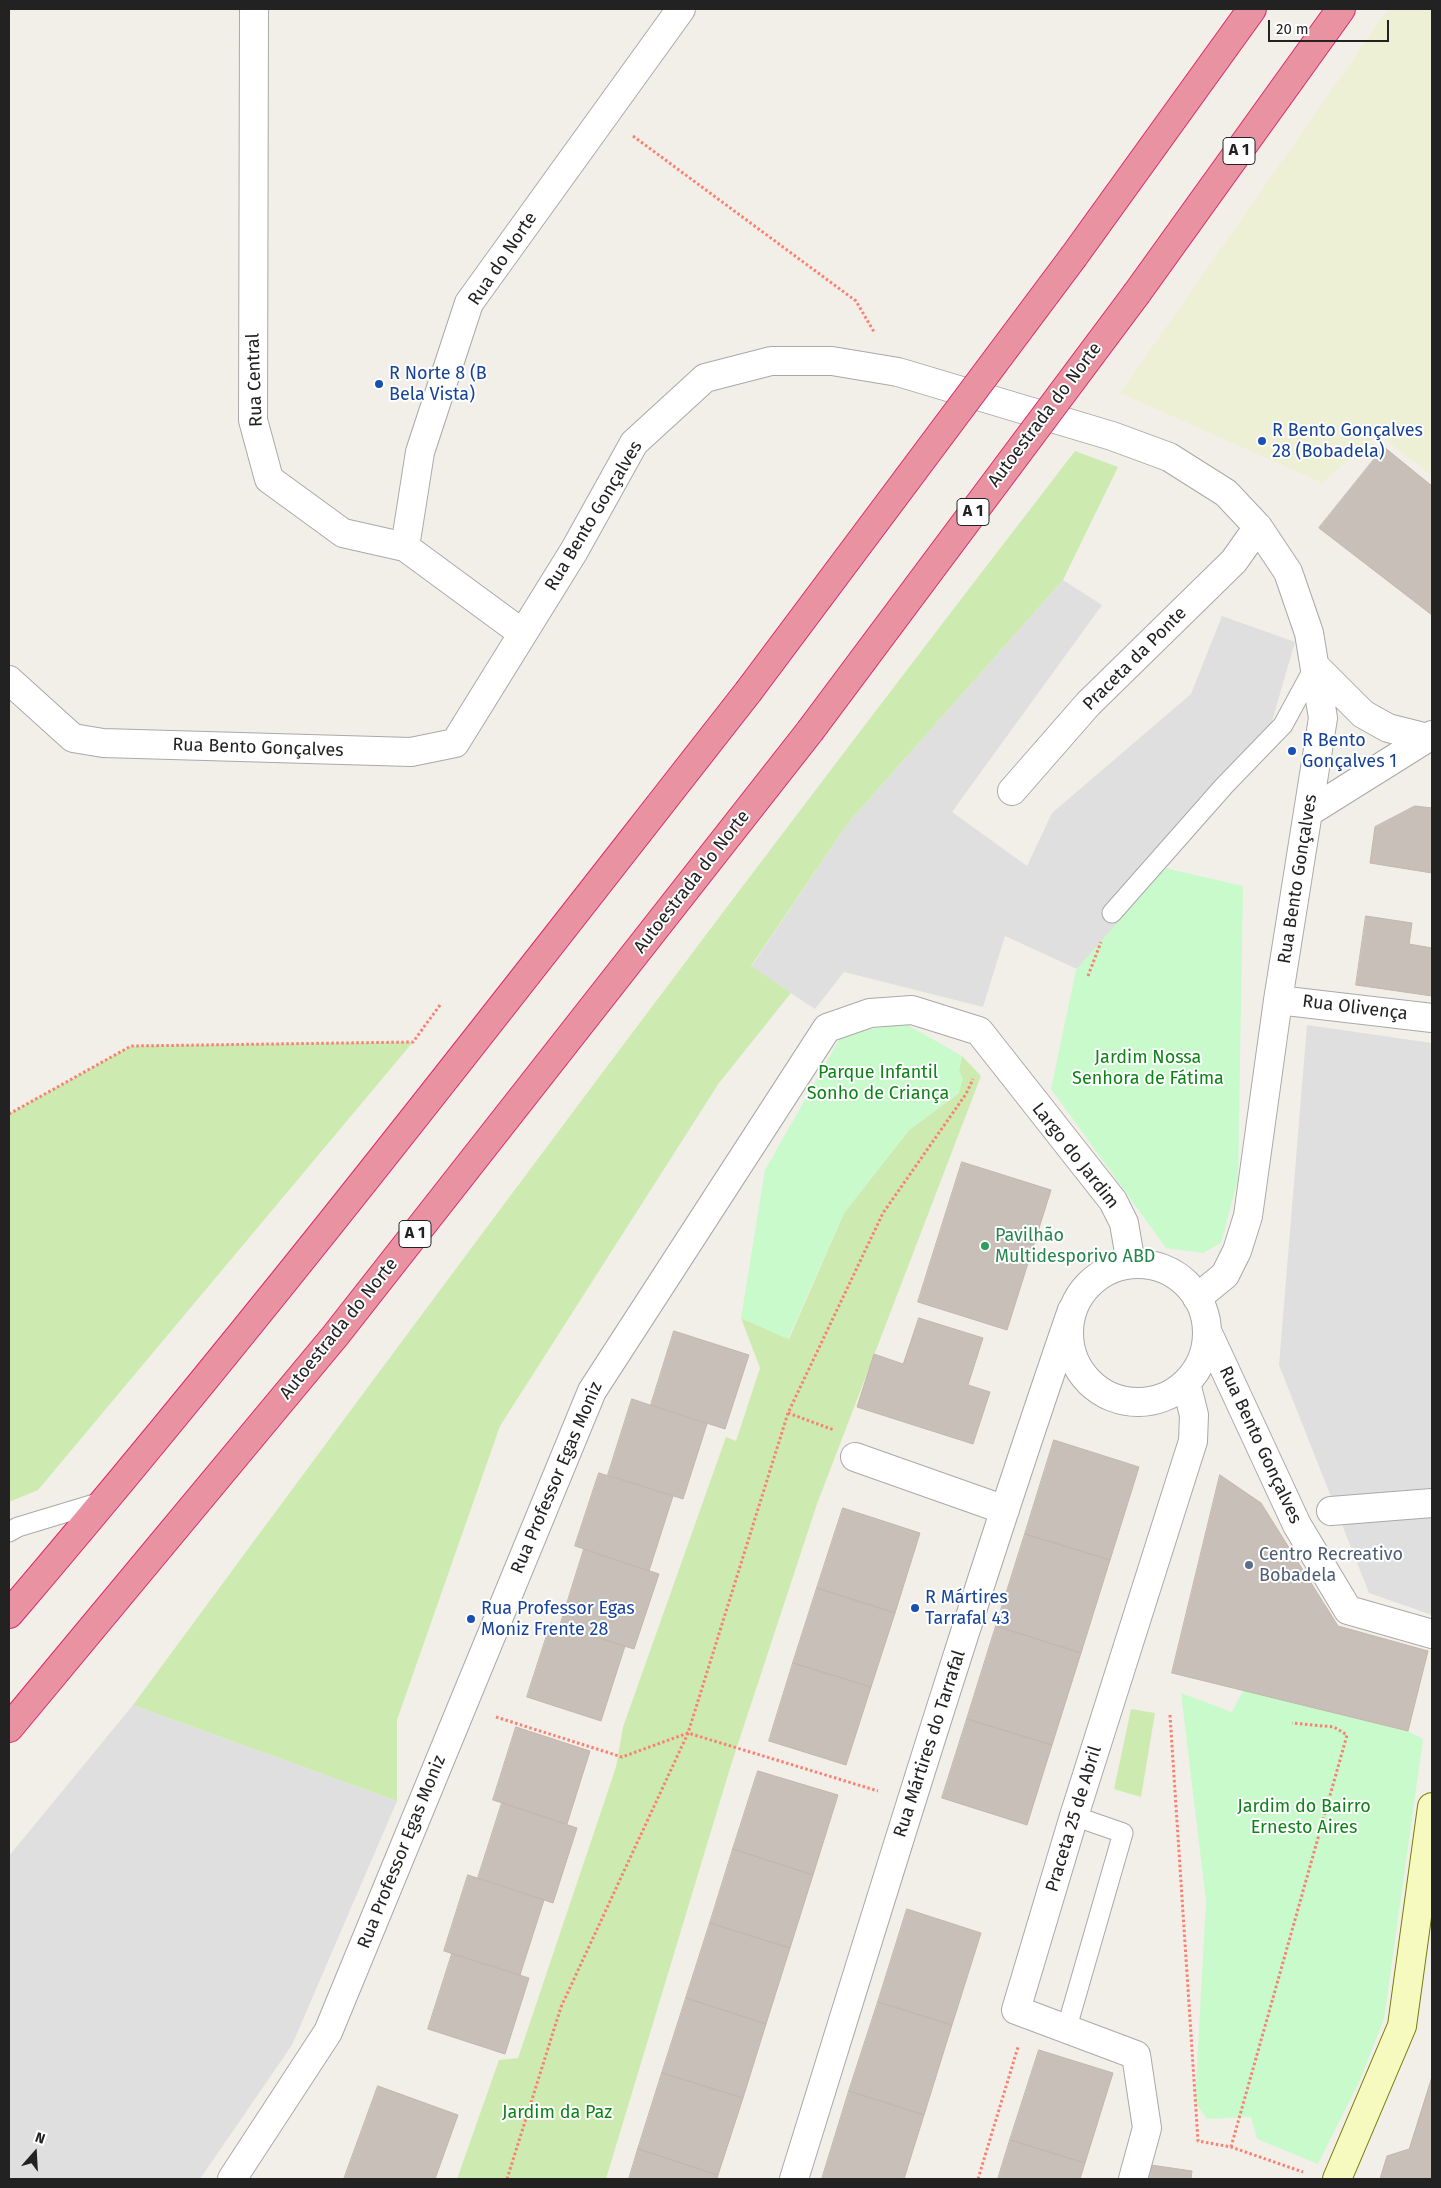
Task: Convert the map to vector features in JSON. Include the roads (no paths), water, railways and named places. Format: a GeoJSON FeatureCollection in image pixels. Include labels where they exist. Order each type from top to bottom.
{"type":"FeatureCollection","features":[{"type":"Feature","properties":{"kind":"highway"},"geometry":{"type":"LineString","coordinates":[[9,1614],[277,1292],[748,692],[1074,256],[1252,9]]}},
{"type":"Feature","properties":{"kind":"highway","name":"Autoestrada do Norte"},"geometry":{"type":"LineString","coordinates":[[9,1728],[335,1336],[810,731],[1137,293],[1341,9]]}},
{"type":"Feature","properties":{"kind":"street","name":"Rua Central"},"geometry":{"type":"LineString","coordinates":[[254,9],[253,420],[270,479],[343,533],[405,546],[522,633]]}},
{"type":"Feature","properties":{"kind":"street","name":"Rua do Norte"},"geometry":{"type":"LineString","coordinates":[[405,546],[420,452],[470,304],[604,114],[681,9]]}},
{"type":"Feature","properties":{"kind":"street","name":"Rua Bento Gonçalves"},"geometry":{"type":"LineString","coordinates":[[9,680],[73,738],[103,743],[411,752],[455,743],[574,551],[634,444],[705,378],[771,361],[832,361],[898,372],[1112,436],[1169,457],[1226,493],[1258,527],[1288,572],[1309,633],[1323,718],[1278,1000],[1248,1216],[1237,1251],[1225,1275],[1198,1298]]}},
{"type":"Feature","properties":{"kind":"street","name":"Praceta da Ponte"},"geometry":{"type":"LineString","coordinates":[[1012,791],[1088,704],[1234,561],[1258,527]]}},
{"type":"Feature","properties":{"kind":"street"},"geometry":{"type":"LineString","coordinates":[[1315,666],[1363,714],[1388,728],[1430,737]]}},
{"type":"Feature","properties":{"kind":"street"},"geometry":{"type":"LineString","coordinates":[[1309,812],[1430,737]]}},
{"type":"Feature","properties":{"kind":"street","name":"Rua Olivença"},"geometry":{"type":"LineString","coordinates":[[1278,1000],[1432,1018]]}},
{"type":"Feature","properties":{"kind":"street","name":"Rua Professor Egas Moniz"},"geometry":{"type":"LineString","coordinates":[[232,2179],[328,2032],[592,1390],[827,1028],[870,1013],[912,1010],[978,1032],[997,1057]]}},
{"type":"Feature","properties":{"kind":"street","name":"Largo do Jardim"},"geometry":{"type":"LineString","coordinates":[[997,1057],[1113,1201],[1124,1223],[1131,1264]]}},
{"type":"Feature","properties":{"kind":"street"},"geometry":{"type":"LineString","coordinates":[[1131,1264],[1151,1265],[1169,1271],[1185,1283],[1198,1298],[1204,1313],[1207,1331],[1205,1350],[1198,1368],[1186,1383],[1169,1395],[1150,1402],[1129,1402],[1109,1397],[1092,1386],[1079,1370],[1070,1350],[1068,1330],[1072,1310],[1081,1292],[1095,1278],[1112,1269],[1131,1264]]}},
{"type":"Feature","properties":{"kind":"street","name":"Rua Mártires do Tarrafal"},"geometry":{"type":"LineString","coordinates":[[794,2179],[1005,1510],[1072,1310]]}},
{"type":"Feature","properties":{"kind":"street","name":"Rua Bento Gonçalves"},"geometry":{"type":"LineString","coordinates":[[1207,1331],[1297,1524],[1348,1610],[1432,1634]]}},
{"type":"Feature","properties":{"kind":"street","name":"Praceta 25 de Abril"},"geometry":{"type":"LineString","coordinates":[[1067,2027],[1016,2010],[1074,1816],[1193,1441],[1194,1415],[1186,1383]]}},
{"type":"Feature","properties":{"kind":"street"},"geometry":{"type":"LineString","coordinates":[[855,1457],[1005,1510]]}},
{"type":"Feature","properties":{"kind":"street"},"geometry":{"type":"LineString","coordinates":[[1331,1511],[1432,1503]]}},
{"type":"Feature","properties":{"kind":"street"},"geometry":{"type":"LineString","coordinates":[[1338,2179],[1402,2026],[1432,1807]]}},
{"type":"Feature","properties":{"kind":"street"},"geometry":{"type":"LineString","coordinates":[[1067,2027],[1136,2055],[1147,2128],[1133,2179]]}},
{"type":"Feature","properties":{"kind":"lane"},"geometry":{"type":"LineString","coordinates":[[1112,913],[1224,786],[1284,725],[1315,666]]}},
{"type":"Feature","properties":{"kind":"lane"},"geometry":{"type":"LineString","coordinates":[[9,1532],[18,1527],[105,1501]]}},
{"type":"Feature","properties":{"kind":"lane"},"geometry":{"type":"LineString","coordinates":[[1067,2027],[1123,1833],[1074,1816]]}},
{"type":"Feature","properties":{"kind":"place","name":"R Norte 8 (B Bela Vista)"},"geometry":{"type":"Point","coordinates":[379,384]}},
{"type":"Feature","properties":{"kind":"place","name":"R Bento Gonçalves 28 (Bobadela)"},"geometry":{"type":"Point","coordinates":[1262,441]}},
{"type":"Feature","properties":{"kind":"place","name":"R Bento Gonçalves 1"},"geometry":{"type":"Point","coordinates":[1292,751]}},
{"type":"Feature","properties":{"kind":"place","name":"Pavilhão Multidesporivo ABD"},"geometry":{"type":"Point","coordinates":[985,1246]}},
{"type":"Feature","properties":{"kind":"place","name":"Centro Recreativo Bobadela"},"geometry":{"type":"Point","coordinates":[1249,1565]}},
{"type":"Feature","properties":{"kind":"place","name":"R Mártires Tarrafal 43"},"geometry":{"type":"Point","coordinates":[915,1608]}},
{"type":"Feature","properties":{"kind":"place","name":"Rua Professor Egas Moniz Frente 28"},"geometry":{"type":"Point","coordinates":[471,1619]}},
{"type":"Feature","properties":{"kind":"park label","name":"Jardim Nossa Senhora de Fátima"},"geometry":{"type":"Point","coordinates":[1148,1068]}},
{"type":"Feature","properties":{"kind":"park label","name":"Parque Infantil Sonho de Criança"},"geometry":{"type":"Point","coordinates":[878,1083]}},
{"type":"Feature","properties":{"kind":"park label","name":"Jardim do Bairro Ernesto Aires"},"geometry":{"type":"Point","coordinates":[1304,1817]}},
{"type":"Feature","properties":{"kind":"park label","name":"Jardim da Paz"},"geometry":{"type":"Point","coordinates":[557,2113]}}]}
